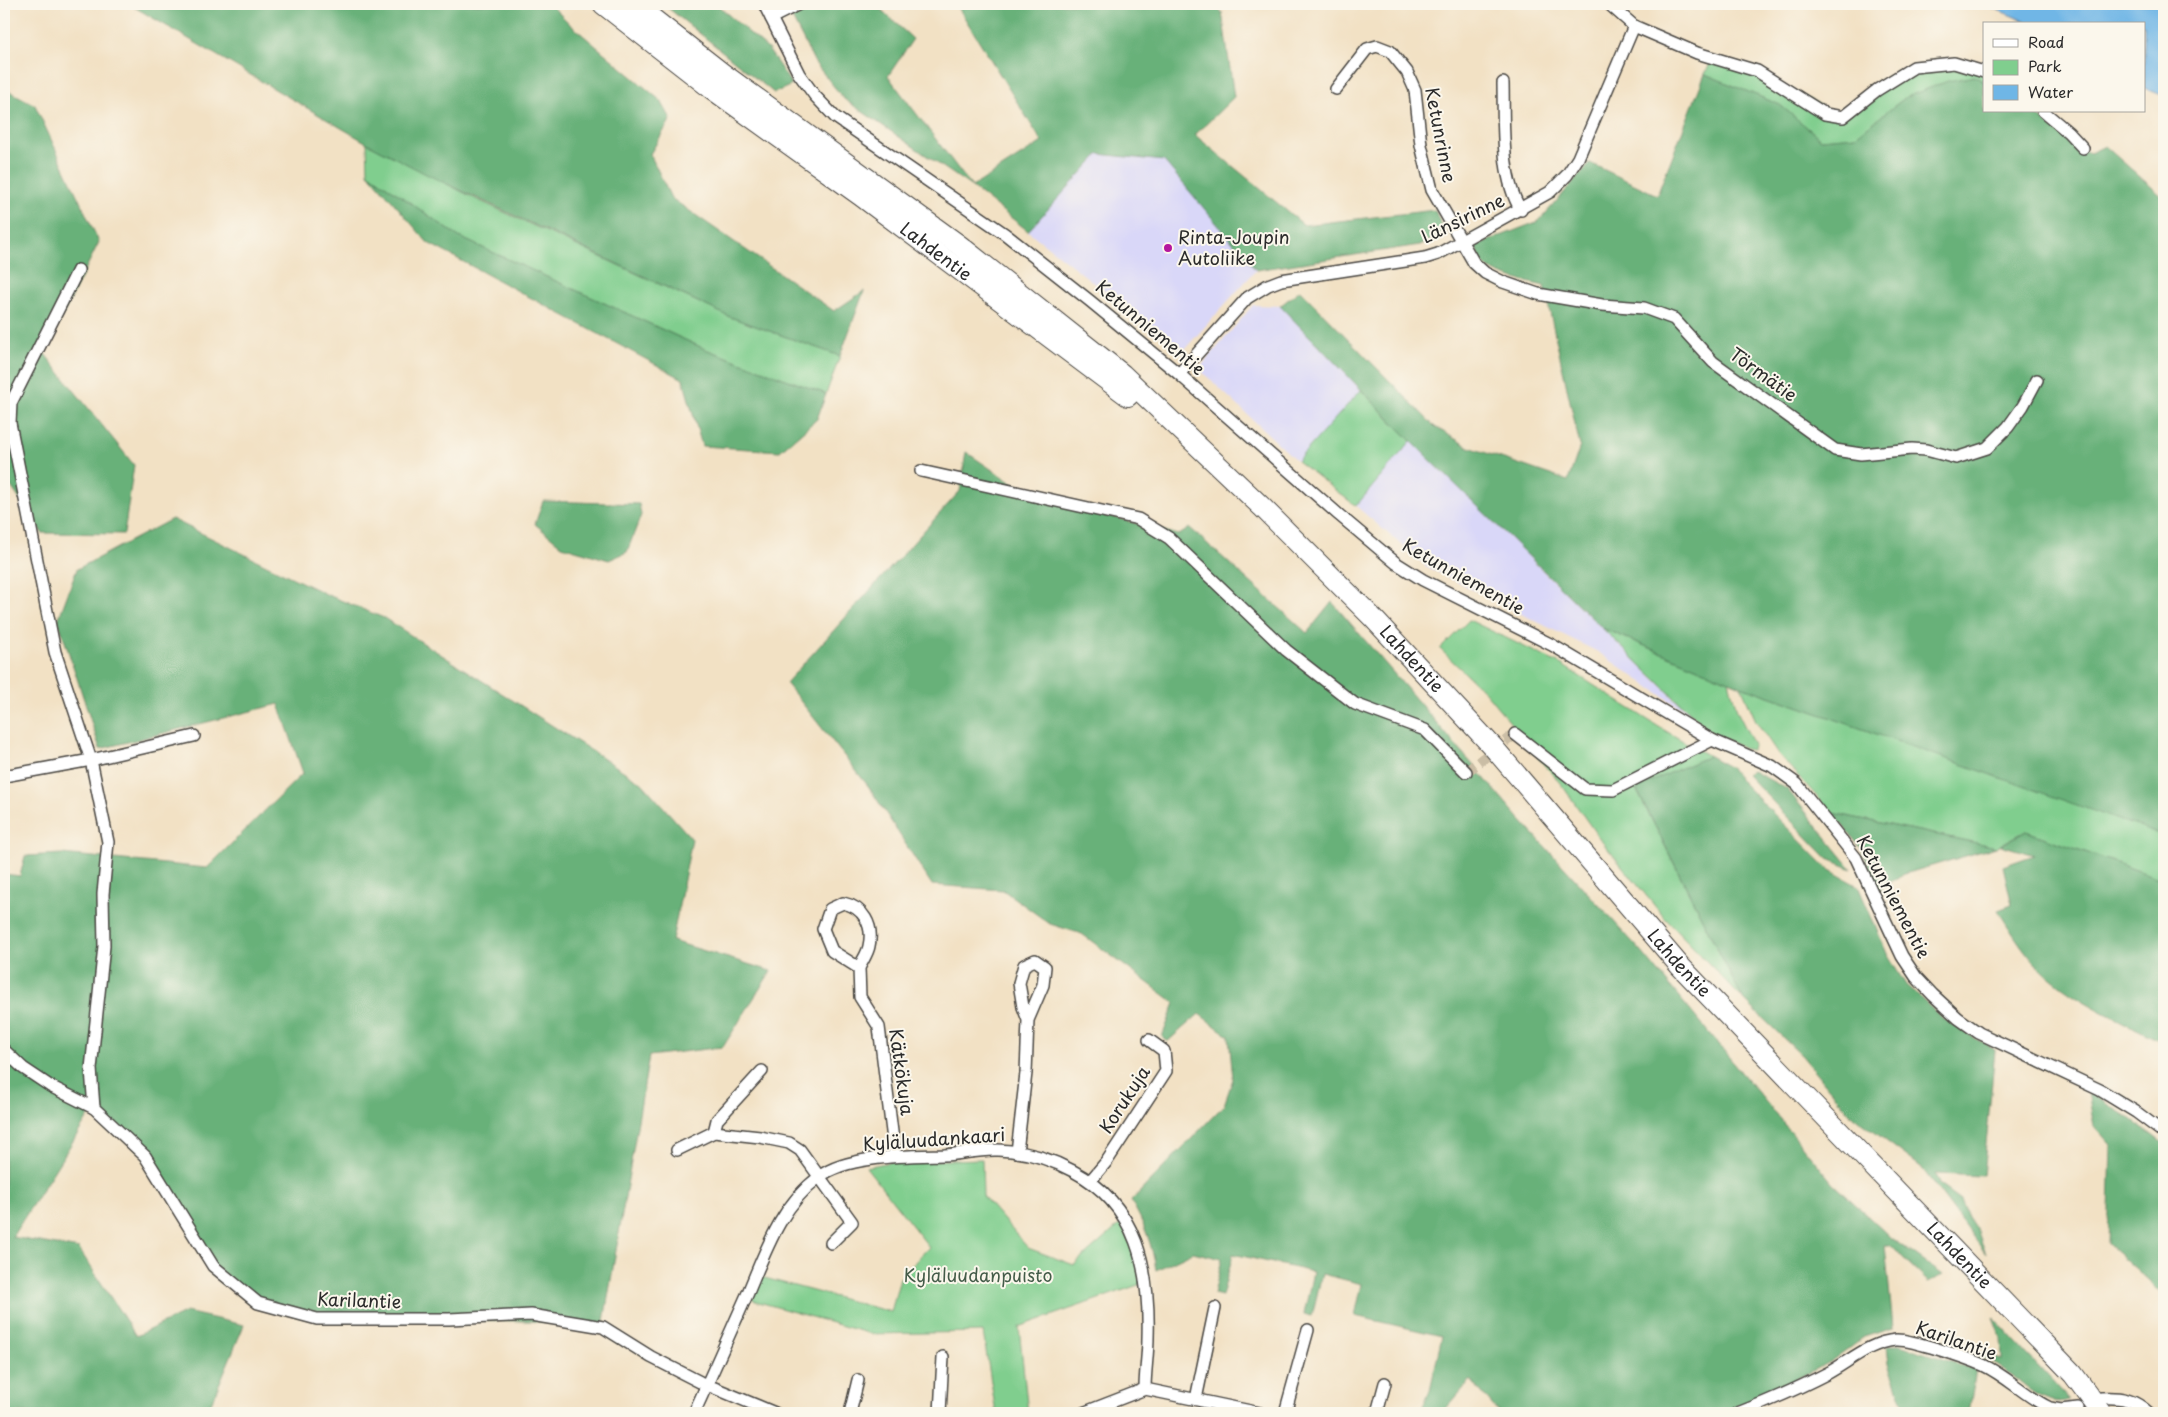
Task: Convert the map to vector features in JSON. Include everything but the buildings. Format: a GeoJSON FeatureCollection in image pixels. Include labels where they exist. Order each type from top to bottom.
{"type":"FeatureCollection","features":[{"type":"Feature","properties":{"kind":"highway","name":"Lahdentie"},"geometry":{"type":"LineString","coordinates":[[603,4],[712,89],[861,196],[1115,386],[1262,507]]}},
{"type":"Feature","properties":{"kind":"highway","name":"Lahdentie"},"geometry":{"type":"LineString","coordinates":[[634,4],[722,73],[959,245],[1122,374],[1262,507],[1373,618],[1493,747],[1680,966],[2073,1374],[2101,1406]]}},
{"type":"Feature","properties":{"kind":"street","name":"Ketunniementie"},"geometry":{"type":"LineString","coordinates":[[764,4],[799,74],[814,96],[835,117],[1005,234],[1090,300],[1179,374],[1331,509],[1396,563],[1423,580],[1552,645],[1712,740],[1772,766],[1797,784],[1856,858],[1902,956],[1916,977],[1958,1018],[2001,1045],[2100,1090],[2136,1112],[2164,1134]]}},
{"type":"Feature","properties":{"kind":"street"},"geometry":{"type":"LineString","coordinates":[[771,18],[799,4]]}},
{"type":"Feature","properties":{"kind":"street"},"geometry":{"type":"LineString","coordinates":[[1609,4],[1634,26],[1696,53],[1757,71],[1825,114],[1843,117],[1876,90],[1914,67],[1954,63],[1983,72]]}},
{"type":"Feature","properties":{"kind":"street","name":"Länsirinne"},"geometry":{"type":"LineString","coordinates":[[1179,374],[1247,298],[1268,285],[1281,280],[1425,258],[1438,254],[1521,210],[1550,192],[1567,175],[1578,158],[1634,26]]}},
{"type":"Feature","properties":{"kind":"street","name":"Ketunrinne"},"geometry":{"type":"LineString","coordinates":[[1336,89],[1367,49],[1377,46],[1390,51],[1407,72],[1415,90],[1426,172],[1432,190],[1460,242]]}},
{"type":"Feature","properties":{"kind":"street"},"geometry":{"type":"LineString","coordinates":[[1503,83],[1506,154],[1510,184],[1521,210]]}},
{"type":"Feature","properties":{"kind":"street"},"geometry":{"type":"LineString","coordinates":[[2044,112],[2068,132],[2082,148]]}},
{"type":"Feature","properties":{"kind":"street","name":"Törmätie"},"geometry":{"type":"LineString","coordinates":[[1460,242],[1474,263],[1485,273],[1503,282],[1538,294],[1602,305],[1644,308],[1674,319],[1714,362],[1835,450],[1862,454],[1912,449],[1956,458],[1987,448],[2013,420],[2037,380]]}},
{"type":"Feature","properties":{"kind":"street"},"geometry":{"type":"LineString","coordinates":[[78,270],[11,403],[10,423],[56,652],[91,760],[108,842],[103,894],[104,946],[92,1068],[94,1108]]}},
{"type":"Feature","properties":{"kind":"street"},"geometry":{"type":"LineString","coordinates":[[922,471],[1138,519],[1169,538],[1286,650],[1355,704],[1425,730],[1466,772]]}},
{"type":"Feature","properties":{"kind":"street"},"geometry":{"type":"LineString","coordinates":[[1515,734],[1585,789],[1594,790],[1613,790],[1712,740]]}},
{"type":"Feature","properties":{"kind":"street"},"geometry":{"type":"LineString","coordinates":[[4,776],[91,760],[194,736]]}},
{"type":"Feature","properties":{"kind":"street","name":"Kätkökuja"},"geometry":{"type":"LineString","coordinates":[[859,968],[832,951],[823,928],[830,909],[843,903],[854,905],[862,913],[869,925],[870,946],[859,968],[860,997],[879,1027],[895,1156]]}},
{"type":"Feature","properties":{"kind":"street"},"geometry":{"type":"LineString","coordinates":[[1017,1152],[1026,1073],[1028,1020]]}},
{"type":"Feature","properties":{"kind":"street","name":"Korukuja"},"geometry":{"type":"LineString","coordinates":[[1091,1180],[1107,1161],[1166,1071],[1164,1051],[1148,1040]]}},
{"type":"Feature","properties":{"kind":"street","name":"Karilantie"},"geometry":{"type":"LineString","coordinates":[[4,1050],[23,1068],[50,1086],[94,1108],[145,1156],[212,1266],[258,1303],[317,1319],[449,1319],[531,1315],[603,1327],[651,1357],[757,1411],[775,1413]]}},
{"type":"Feature","properties":{"kind":"street"},"geometry":{"type":"LineString","coordinates":[[714,1132],[717,1120],[762,1071]]}},
{"type":"Feature","properties":{"kind":"street"},"geometry":{"type":"LineString","coordinates":[[677,1150],[714,1132],[760,1137],[789,1143],[800,1150],[852,1222],[831,1244]]}},
{"type":"Feature","properties":{"kind":"street","name":"Kyläluudankaari"},"geometry":{"type":"LineString","coordinates":[[694,1413],[767,1246],[795,1199],[819,1176],[832,1169],[854,1162],[895,1156],[957,1154],[998,1150],[1017,1152],[1064,1165],[1091,1180],[1117,1205],[1134,1235],[1142,1261],[1147,1297],[1148,1338],[1145,1389]]}},
{"type":"Feature","properties":{"kind":"street"},"geometry":{"type":"LineString","coordinates":[[1196,1399],[1215,1308]]}},
{"type":"Feature","properties":{"kind":"street"},"geometry":{"type":"LineString","coordinates":[[1286,1413],[1308,1330]]}},
{"type":"Feature","properties":{"kind":"street","name":"Karilantie"},"geometry":{"type":"LineString","coordinates":[[1738,1413],[1771,1401],[1883,1342],[1898,1340],[1920,1344],[1983,1365],[2050,1408],[2061,1410],[2078,1408]]}},
{"type":"Feature","properties":{"kind":"street"},"geometry":{"type":"LineString","coordinates":[[940,1413],[942,1357]]}},
{"type":"Feature","properties":{"kind":"street"},"geometry":{"type":"LineString","coordinates":[[850,1413],[858,1380]]}},
{"type":"Feature","properties":{"kind":"street"},"geometry":{"type":"LineString","coordinates":[[1377,1413],[1385,1383]]}},
{"type":"Feature","properties":{"kind":"street"},"geometry":{"type":"LineString","coordinates":[[1083,1413],[1145,1389],[1260,1413]]}},
{"type":"Feature","properties":{"kind":"street"},"geometry":{"type":"LineString","coordinates":[[2101,1406],[2116,1397],[2129,1399],[2149,1413]]}},
{"type":"Feature","properties":{"kind":"shaded area"},"geometry":{"type":"Polygon","coordinates":[[[1099,154],[1164,161],[1256,270],[1182,352],[1028,231],[1099,154]]]}},
{"type":"Feature","properties":{"kind":"shaded area"},"geometry":{"type":"Polygon","coordinates":[[[1253,305],[1280,306],[1361,390],[1297,461],[1199,369],[1253,305]]]}},
{"type":"Feature","properties":{"kind":"shaded area"},"geometry":{"type":"Polygon","coordinates":[[[1411,441],[1691,715],[1598,652],[1427,567],[1356,506],[1411,441]]]}},
{"type":"Feature","properties":{"kind":"green space"},"geometry":{"type":"Polygon","coordinates":[[[129,4],[550,4],[571,25],[661,101],[671,119],[650,154],[671,198],[834,311],[864,291],[840,356],[730,317],[426,174],[367,143],[129,4]]]}},
{"type":"Feature","properties":{"kind":"green space"},"geometry":{"type":"Polygon","coordinates":[[[663,4],[716,4],[768,49],[792,85],[774,93],[663,4]]]}},
{"type":"Feature","properties":{"kind":"green space"},"geometry":{"type":"Polygon","coordinates":[[[818,4],[875,4],[913,39],[888,76],[972,187],[844,99],[815,63],[791,16],[818,4]]]}},
{"type":"Feature","properties":{"kind":"green space"},"geometry":{"type":"Polygon","coordinates":[[[956,4],[1213,4],[1222,12],[1234,97],[1195,135],[1304,225],[1435,210],[1444,233],[1420,245],[1256,270],[1164,161],[1099,154],[1028,231],[972,187],[1042,142],[956,4]]]}},
{"type":"Feature","properties":{"kind":"green space"},"geometry":{"type":"Polygon","coordinates":[[[1713,58],[1749,68],[1843,117],[1914,67],[1954,63],[1983,72],[1983,81],[1974,76],[1948,82],[1906,97],[1856,136],[1821,139],[1780,105],[1705,74],[1713,58]]]}},
{"type":"Feature","properties":{"kind":"green space"},"geometry":{"type":"Polygon","coordinates":[[[1705,74],[1780,105],[1821,139],[1856,136],[1906,97],[1948,81],[1975,76],[1983,81],[1983,112],[2033,112],[2078,149],[2090,153],[2105,146],[2164,198],[2164,836],[1741,686],[1602,628],[1411,441],[1280,306],[1300,290],[1435,427],[1469,447],[1568,481],[1580,446],[1544,286],[1500,274],[1485,266],[1479,258],[1475,246],[1539,221],[1590,163],[1657,195],[1705,74]]]}},
{"type":"Feature","properties":{"kind":"green space"},"geometry":{"type":"Polygon","coordinates":[[[4,88],[35,105],[99,242],[44,353],[134,465],[124,534],[42,533],[8,482],[4,482],[4,88]]]}},
{"type":"Feature","properties":{"kind":"green space"},"geometry":{"type":"Polygon","coordinates":[[[367,143],[478,200],[730,317],[840,356],[826,394],[705,349],[459,237],[368,173],[367,143]]]}},
{"type":"Feature","properties":{"kind":"green space"},"geometry":{"type":"Polygon","coordinates":[[[368,173],[459,237],[705,349],[826,394],[817,419],[780,451],[702,446],[683,379],[428,243],[368,173]]]}},
{"type":"Feature","properties":{"kind":"green space"},"geometry":{"type":"Polygon","coordinates":[[[1361,390],[1411,441],[1356,506],[1297,461],[1361,390]]]}},
{"type":"Feature","properties":{"kind":"green space"},"geometry":{"type":"Polygon","coordinates":[[[966,452],[1028,494],[1179,535],[1190,528],[1307,633],[1332,602],[1518,817],[1641,951],[1832,1182],[1891,1238],[1943,1275],[1928,1282],[1890,1245],[1885,1245],[1893,1328],[1864,1337],[1831,1361],[1766,1395],[1719,1413],[1499,1413],[1471,1380],[1442,1413],[1420,1413],[1430,1390],[1442,1336],[1355,1316],[1362,1284],[1322,1274],[1312,1316],[1304,1314],[1313,1272],[1233,1254],[1222,1296],[1214,1294],[1222,1259],[1193,1252],[1156,1270],[1147,1234],[1131,1201],[1224,1105],[1233,1079],[1229,1036],[1199,1014],[1167,1042],[1162,1037],[1175,1003],[1082,934],[1050,924],[1003,890],[932,885],[869,787],[786,683],[960,491],[966,452]]]}},
{"type":"Feature","properties":{"kind":"green space"},"geometry":{"type":"Polygon","coordinates":[[[543,501],[639,504],[641,515],[627,552],[609,560],[562,546],[535,524],[543,501]]]}},
{"type":"Feature","properties":{"kind":"green space"},"geometry":{"type":"Polygon","coordinates":[[[172,519],[328,595],[384,618],[642,783],[692,839],[672,941],[771,971],[723,1047],[649,1056],[603,1327],[530,1321],[317,1319],[258,1303],[213,1266],[145,1156],[94,1108],[12,1237],[79,1249],[136,1336],[186,1312],[244,1325],[207,1413],[4,1413],[4,874],[20,876],[25,856],[62,854],[207,868],[303,773],[279,704],[100,749],[58,620],[77,569],[172,519]]]}},
{"type":"Feature","properties":{"kind":"green space"},"geometry":{"type":"Polygon","coordinates":[[[1469,620],[1562,665],[1659,727],[1709,756],[1636,789],[1743,999],[1663,916],[1599,838],[1564,788],[1486,693],[1440,649],[1469,620]]]}},
{"type":"Feature","properties":{"kind":"green space"},"geometry":{"type":"Polygon","coordinates":[[[1602,628],[1729,681],[1737,711],[1754,745],[1751,750],[1745,749],[1709,731],[1602,628]]]}},
{"type":"Feature","properties":{"kind":"green space"},"geometry":{"type":"Polygon","coordinates":[[[1741,686],[2164,835],[2164,880],[2026,831],[1996,847],[1832,813],[1778,754],[1756,721],[1741,686]]]}},
{"type":"Feature","properties":{"kind":"green space"},"geometry":{"type":"Polygon","coordinates":[[[1709,756],[1731,768],[1742,782],[1828,869],[1858,886],[1888,956],[1906,985],[1946,1021],[1995,1050],[1983,1176],[1935,1174],[1939,1184],[1961,1200],[1968,1217],[1978,1232],[1986,1254],[1921,1167],[1849,1113],[1803,1057],[1743,999],[1636,788],[1709,756]]]}},
{"type":"Feature","properties":{"kind":"green space"},"geometry":{"type":"Polygon","coordinates":[[[1753,771],[1787,789],[1852,869],[1828,859],[1746,774],[1753,771]]]}},
{"type":"Feature","properties":{"kind":"green space"},"geometry":{"type":"Polygon","coordinates":[[[1832,813],[1996,847],[1901,875],[1879,890],[1861,848],[1832,813]]]}},
{"type":"Feature","properties":{"kind":"green space"},"geometry":{"type":"Polygon","coordinates":[[[2026,831],[2164,880],[2164,1043],[2080,999],[2064,988],[2036,964],[2011,931],[1998,910],[2012,905],[2003,866],[2034,855],[2001,845],[2026,831]]]}},
{"type":"Feature","properties":{"kind":"green space"},"geometry":{"type":"Polygon","coordinates":[[[2088,1092],[2130,1118],[2164,1144],[2164,1294],[2108,1244],[2111,1145],[2094,1126],[2088,1092]]]}},
{"type":"Feature","properties":{"kind":"green space","name":"Kyläluudanpuisto"},"geometry":{"type":"Polygon","coordinates":[[[982,1159],[983,1196],[1028,1248],[1074,1265],[1124,1221],[1131,1235],[1141,1284],[1019,1327],[1028,1413],[996,1413],[983,1332],[871,1334],[752,1300],[761,1277],[891,1312],[900,1278],[929,1247],[866,1167],[890,1162],[982,1159]]]}},
{"type":"Feature","properties":{"kind":"green space"},"geometry":{"type":"Polygon","coordinates":[[[1993,1317],[2069,1400],[2058,1402],[2038,1396],[2001,1367],[1955,1349],[2002,1359],[2001,1338],[1993,1317]]]}},
{"type":"Feature","properties":{"kind":"green space"},"geometry":{"type":"Polygon","coordinates":[[[1887,1345],[1900,1345],[1976,1370],[1969,1413],[1907,1413],[1889,1364],[1887,1345]]]}},
{"type":"Feature","properties":{"kind":"water"},"geometry":{"type":"Polygon","coordinates":[[[1983,4],[2164,4],[2164,96],[2146,89],[2146,22],[2027,22],[1983,4]]]}},
{"type":"Feature","properties":{"kind":"tunnel"},"geometry":{"type":"LineString","coordinates":[[1466,772],[1515,734]]}},
{"type":"Feature","properties":{"kind":"place","name":"Rinta-Joupin Autoliike"},"geometry":{"type":"Point","coordinates":[1168,248]}}]}
